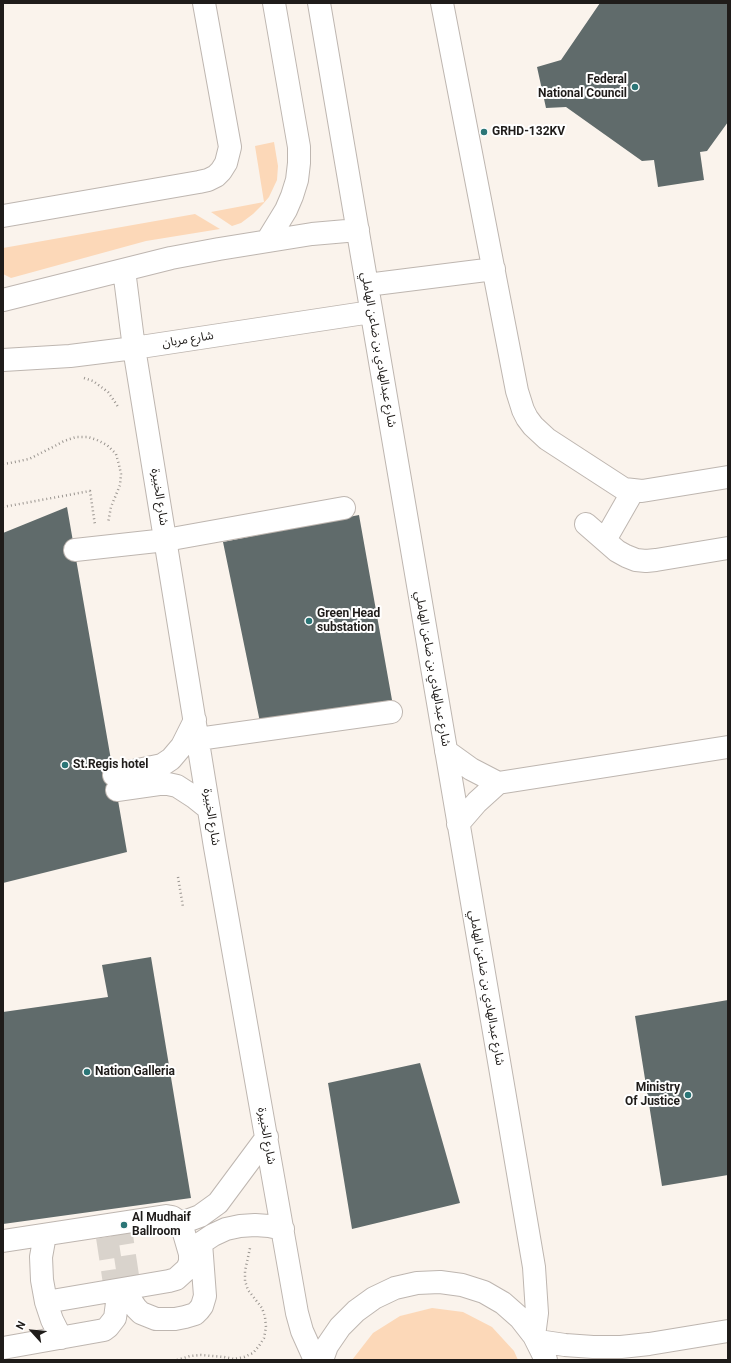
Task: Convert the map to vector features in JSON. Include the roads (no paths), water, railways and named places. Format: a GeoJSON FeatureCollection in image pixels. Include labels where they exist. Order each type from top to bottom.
{"type":"FeatureCollection","features":[{"type":"Feature","properties":{"kind":"street"},"geometry":{"type":"LineString","coordinates":[[3,216],[200,182],[212,178],[221,170],[226,163],[230,147],[204,3]]}},
{"type":"Feature","properties":{"kind":"street"},"geometry":{"type":"LineString","coordinates":[[267,240],[286,210],[292,196],[297,180],[299,147],[274,3]]}},
{"type":"Feature","properties":{"kind":"street","name":"شارع عبدالهادي بن ضاعن الهاملي"},"geometry":{"type":"LineString","coordinates":[[319,3],[534,1267],[536,1338]]}},
{"type":"Feature","properties":{"kind":"street"},"geometry":{"type":"LineString","coordinates":[[442,3],[518,391],[523,410],[527,418],[547,439],[624,489],[642,491],[728,477]]}},
{"type":"Feature","properties":{"kind":"street"},"geometry":{"type":"LineString","coordinates":[[3,300],[171,258],[267,240],[358,230]]}},
{"type":"Feature","properties":{"kind":"street"},"geometry":{"type":"LineString","coordinates":[[367,286],[494,269]]}},
{"type":"Feature","properties":{"kind":"street","name":"شارع الخبيرة"},"geometry":{"type":"LineString","coordinates":[[124,270],[134,348],[209,809],[266,1137],[297,1313],[302,1332],[315,1360]]}},
{"type":"Feature","properties":{"kind":"street","name":"شارع مربان"},"geometry":{"type":"LineString","coordinates":[[3,360],[70,356],[134,348],[371,312]]}},
{"type":"Feature","properties":{"kind":"street"},"geometry":{"type":"LineString","coordinates":[[605,540],[633,491]]}},
{"type":"Feature","properties":{"kind":"street"},"geometry":{"type":"LineString","coordinates":[[75,550],[166,540],[344,508]]}},
{"type":"Feature","properties":{"kind":"street"},"geometry":{"type":"LineString","coordinates":[[586,524],[626,556],[636,560],[646,561],[728,548]]}},
{"type":"Feature","properties":{"kind":"street"},"geometry":{"type":"LineString","coordinates":[[209,809],[177,786],[168,784],[115,782],[162,765],[171,759],[196,729],[391,712]]}},
{"type":"Feature","properties":{"kind":"street"},"geometry":{"type":"LineString","coordinates":[[458,824],[477,802],[498,783],[728,747]]}},
{"type":"Feature","properties":{"kind":"street"},"geometry":{"type":"LineString","coordinates":[[446,751],[471,769],[498,783]]}},
{"type":"Feature","properties":{"kind":"street"},"geometry":{"type":"LineString","coordinates":[[181,1223],[200,1216],[218,1203],[266,1137]]}},
{"type":"Feature","properties":{"kind":"street"},"geometry":{"type":"LineString","coordinates":[[3,1241],[166,1216],[172,1217],[181,1223],[196,1249],[206,1296],[199,1310],[185,1317],[175,1319],[156,1319],[141,1313],[136,1308],[124,1303],[112,1323],[104,1330],[3,1348]]}},
{"type":"Feature","properties":{"kind":"street"},"geometry":{"type":"LineString","coordinates":[[46,1302],[169,1281],[182,1274],[187,1269],[196,1249],[213,1235],[226,1229],[255,1225],[283,1229]]}},
{"type":"Feature","properties":{"kind":"street"},"geometry":{"type":"LineString","coordinates":[[45,1235],[41,1257],[42,1280],[46,1302],[52,1320],[61,1338]]}},
{"type":"Feature","properties":{"kind":"street"},"geometry":{"type":"LineString","coordinates":[[322,1360],[327,1346],[340,1327],[356,1311],[374,1298],[395,1288],[417,1283],[440,1282],[462,1285],[484,1292],[503,1304],[520,1318],[536,1338],[546,1360]]}},
{"type":"Feature","properties":{"kind":"street"},"geometry":{"type":"LineString","coordinates":[[536,1338],[586,1347],[621,1347],[728,1332]]}},
{"type":"Feature","properties":{"kind":"tunnel"},"geometry":{"type":"LineString","coordinates":[[120,1223],[132,1302]]}},
{"type":"Feature","properties":{"kind":"tunnel"},"geometry":{"type":"LineString","coordinates":[[107,1237],[117,1303]]}},
{"type":"Feature","properties":{"kind":"place","name":"Federal National Council"},"geometry":{"type":"Point","coordinates":[635,87]}},
{"type":"Feature","properties":{"kind":"place","name":"GRHD-132KV"},"geometry":{"type":"Point","coordinates":[484,132]}},
{"type":"Feature","properties":{"kind":"place","name":"Green Head substation"},"geometry":{"type":"Point","coordinates":[309,621]}},
{"type":"Feature","properties":{"kind":"place","name":"St.Regis hotel"},"geometry":{"type":"Point","coordinates":[65,765]}},
{"type":"Feature","properties":{"kind":"place","name":"Nation Galleria"},"geometry":{"type":"Point","coordinates":[87,1072]}},
{"type":"Feature","properties":{"kind":"place","name":"Ministry Of Justice"},"geometry":{"type":"Point","coordinates":[688,1095]}},
{"type":"Feature","properties":{"kind":"place","name":"Al Mudhaif Ballroom"},"geometry":{"type":"Point","coordinates":[124,1225]}}]}
